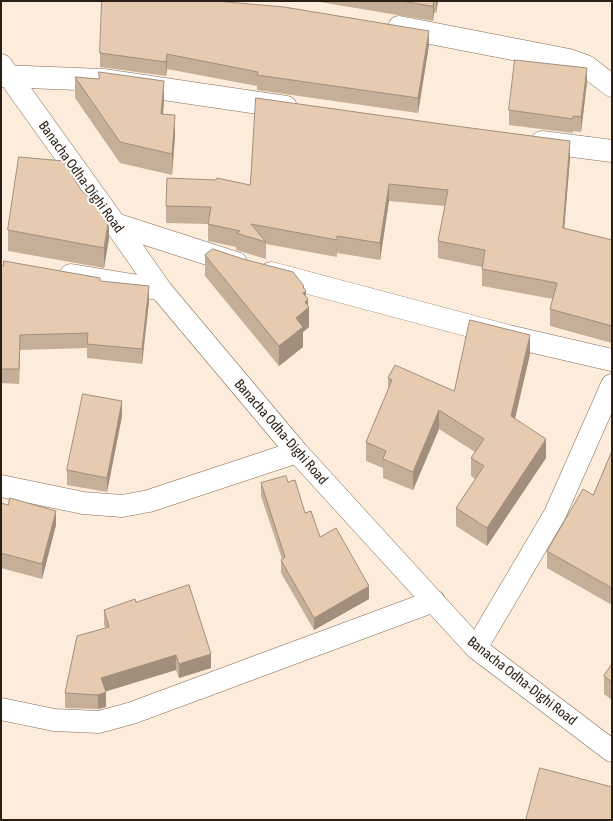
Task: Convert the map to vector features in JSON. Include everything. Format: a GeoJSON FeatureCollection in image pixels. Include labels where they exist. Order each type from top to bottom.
{"type":"FeatureCollection","features":[{"type":"Feature","properties":{"kind":"street"},"geometry":{"type":"LineString","coordinates":[[383,25],[569,60],[586,66],[612,86]]}},
{"type":"Feature","properties":{"kind":"street"},"geometry":{"type":"LineString","coordinates":[[4,72],[103,80],[308,110]]}},
{"type":"Feature","properties":{"kind":"street","name":"Banacha Odha-Dighi Road"},"geometry":{"type":"LineString","coordinates":[[4,72],[115,224],[161,290],[297,452],[476,648],[612,751]]}},
{"type":"Feature","properties":{"kind":"street"},"geometry":{"type":"LineString","coordinates":[[519,139],[612,151]]}},
{"type":"Feature","properties":{"kind":"street"},"geometry":{"type":"LineString","coordinates":[[115,224],[247,267],[508,336],[612,360]]}},
{"type":"Feature","properties":{"kind":"street"},"geometry":{"type":"LineString","coordinates":[[50,272],[161,290]]}},
{"type":"Feature","properties":{"kind":"street"},"geometry":{"type":"LineString","coordinates":[[476,648],[555,514],[612,385]]}},
{"type":"Feature","properties":{"kind":"street"},"geometry":{"type":"LineString","coordinates":[[1,486],[83,503],[122,506],[149,501],[297,452]]}},
{"type":"Feature","properties":{"kind":"street"},"geometry":{"type":"LineString","coordinates":[[1,709],[54,720],[99,722],[140,710],[434,601]]}},
{"type":"Feature","properties":{"kind":"building"},"geometry":{"type":"Polygon","coordinates":[[[102,1],[216,1],[284,7],[429,31],[418,98],[257,75],[258,72],[167,54],[166,62],[100,53],[102,1]]]}},
{"type":"Feature","properties":{"kind":"building"},"geometry":{"type":"Polygon","coordinates":[[[402,1],[434,1],[433,6],[402,1]]]}},
{"type":"Feature","properties":{"kind":"building"},"geometry":{"type":"Polygon","coordinates":[[[515,60],[587,68],[581,117],[573,116],[573,119],[509,110],[515,60]]]}},
{"type":"Feature","properties":{"kind":"building"},"geometry":{"type":"Polygon","coordinates":[[[99,72],[164,81],[161,114],[175,115],[172,154],[120,142],[75,77],[99,79],[99,72]]]}},
{"type":"Feature","properties":{"kind":"building"},"geometry":{"type":"Polygon","coordinates":[[[256,98],[570,141],[563,228],[612,240],[612,326],[550,309],[557,283],[482,269],[485,250],[438,241],[448,190],[389,184],[380,243],[337,236],[337,240],[251,224],[266,242],[236,233],[240,231],[208,224],[211,207],[166,206],[167,178],[216,180],[217,178],[250,185],[256,98]]]}},
{"type":"Feature","properties":{"kind":"building"},"geometry":{"type":"Polygon","coordinates":[[[19,157],[64,161],[81,190],[106,212],[109,217],[104,248],[8,230],[19,157]]]}},
{"type":"Feature","properties":{"kind":"building"},"geometry":{"type":"Polygon","coordinates":[[[213,249],[243,259],[293,272],[304,286],[303,287],[306,291],[303,293],[308,299],[305,302],[309,307],[296,318],[303,327],[279,346],[205,255],[213,249]]]}},
{"type":"Feature","properties":{"kind":"building"},"geometry":{"type":"Polygon","coordinates":[[[4,261],[100,278],[100,281],[149,286],[142,349],[87,344],[88,333],[20,335],[19,369],[1,369],[1,266],[3,266],[4,261]]]}},
{"type":"Feature","properties":{"kind":"building"},"geometry":{"type":"Polygon","coordinates":[[[470,320],[530,335],[511,416],[546,439],[487,528],[456,508],[484,466],[471,458],[484,439],[439,410],[413,472],[383,459],[386,451],[366,442],[392,380],[388,378],[395,365],[454,391],[470,320]]]}},
{"type":"Feature","properties":{"kind":"building"},"geometry":{"type":"Polygon","coordinates":[[[83,394],[122,401],[107,478],[67,470],[83,394]]]}},
{"type":"Feature","properties":{"kind":"building"},"geometry":{"type":"Polygon","coordinates":[[[612,451],[612,588],[547,551],[583,489],[593,495],[612,451]]]}},
{"type":"Feature","properties":{"kind":"building"},"geometry":{"type":"Polygon","coordinates":[[[286,476],[288,482],[295,480],[305,513],[311,511],[320,537],[336,528],[369,586],[314,618],[281,560],[285,557],[261,483],[286,476]]]}},
{"type":"Feature","properties":{"kind":"building"},"geometry":{"type":"Polygon","coordinates":[[[10,498],[56,511],[42,564],[1,553],[1,503],[8,505],[10,498]]]}},
{"type":"Feature","properties":{"kind":"building"},"geometry":{"type":"Polygon","coordinates":[[[189,585],[211,654],[179,664],[176,655],[101,678],[106,692],[98,695],[65,693],[77,636],[109,627],[104,610],[135,599],[136,602],[189,585]]]}},
{"type":"Feature","properties":{"kind":"building"},"geometry":{"type":"Polygon","coordinates":[[[612,664],[612,682],[604,676],[612,664]]]}},
{"type":"Feature","properties":{"kind":"building"},"geometry":{"type":"Polygon","coordinates":[[[540,768],[612,787],[612,820],[526,820],[540,768]]]}}]}
